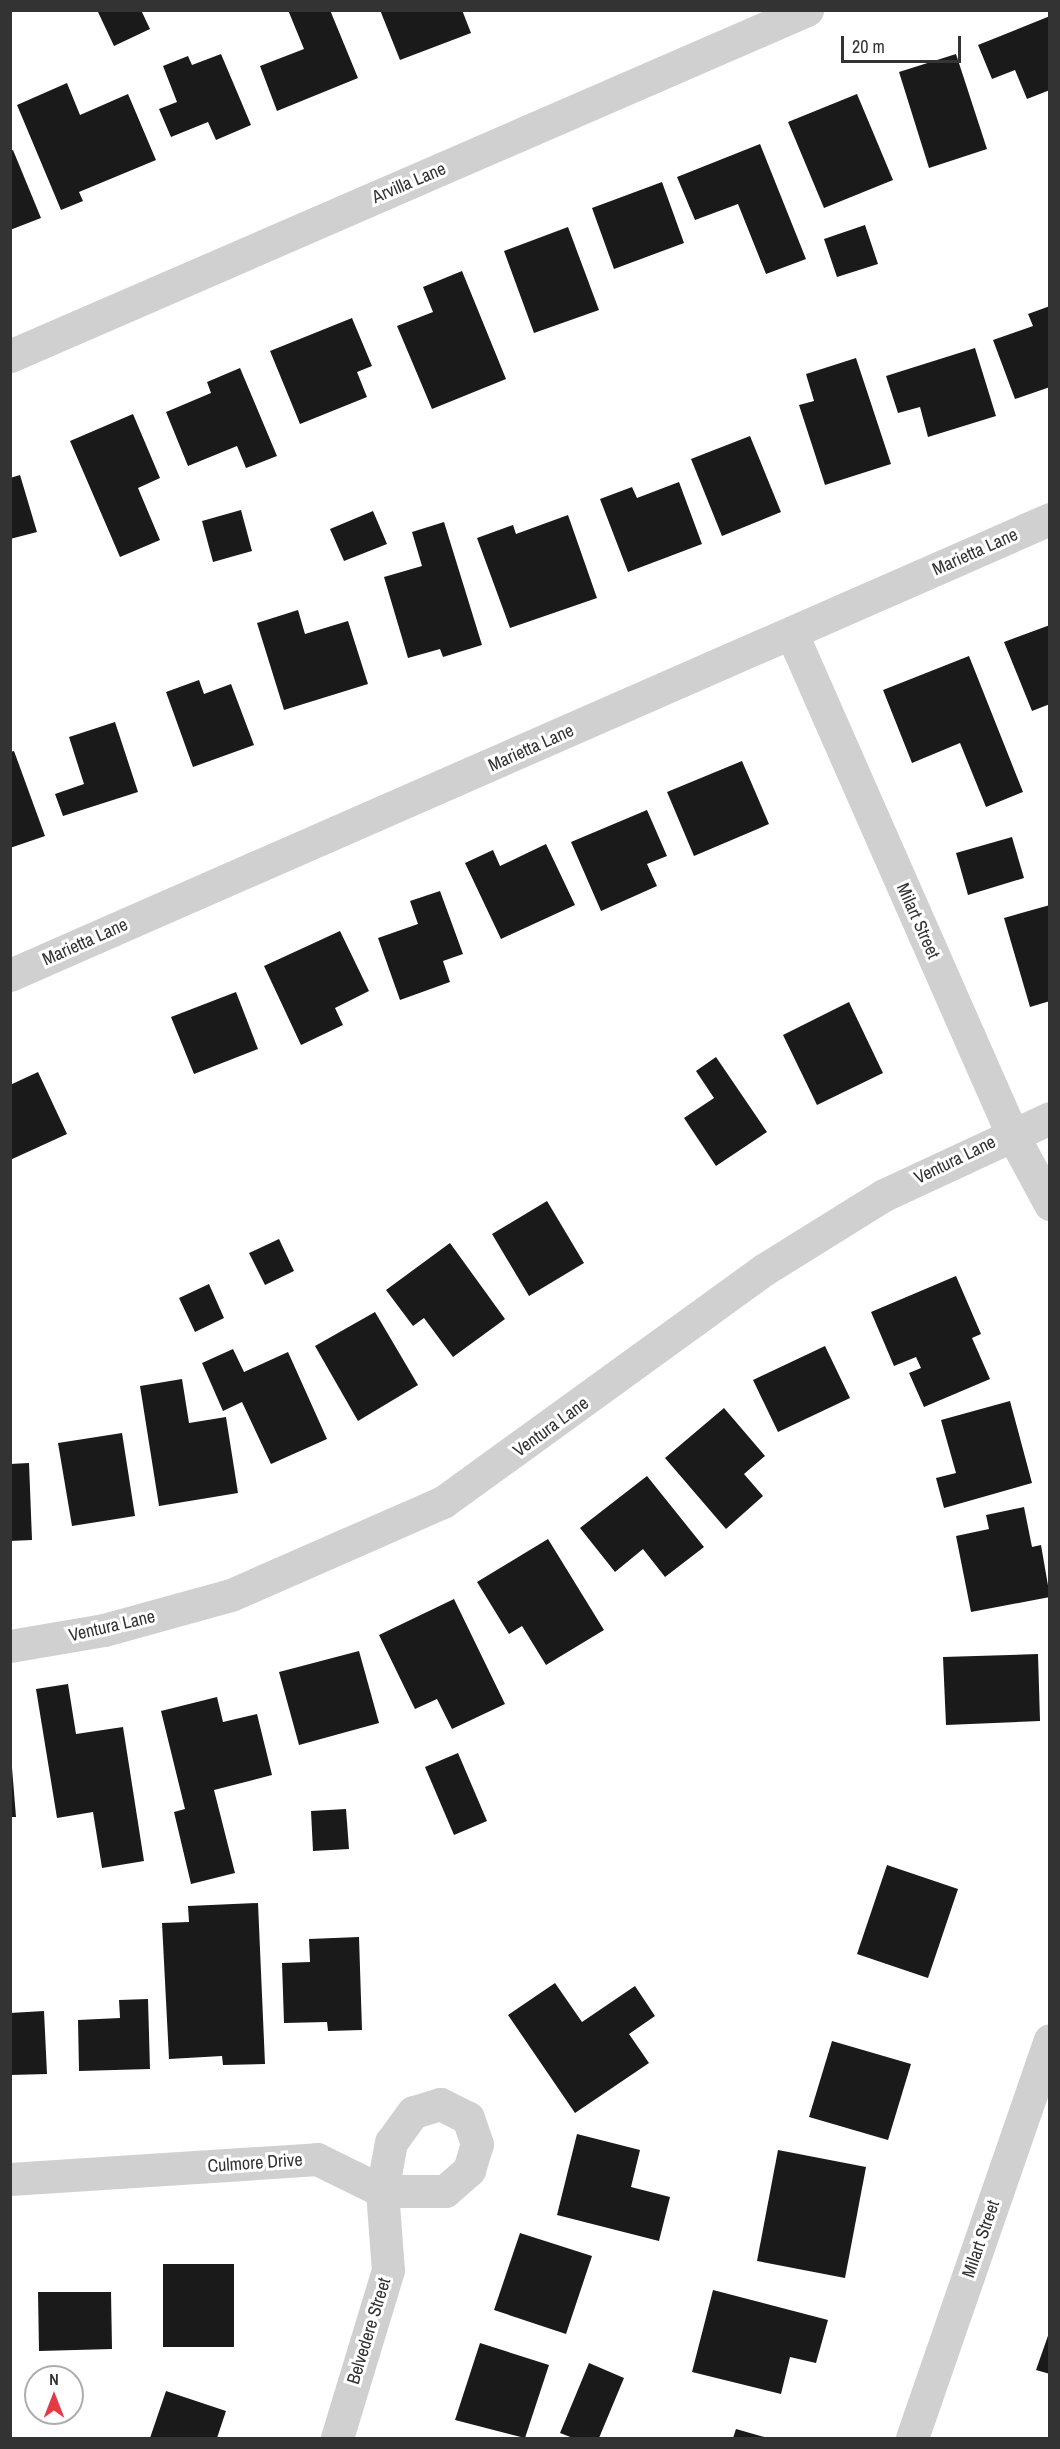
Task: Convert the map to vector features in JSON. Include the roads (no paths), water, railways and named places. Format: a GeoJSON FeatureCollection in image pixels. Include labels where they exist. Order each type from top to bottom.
{"type":"FeatureCollection","features":[{"type":"Feature","properties":{"kind":"street","name":"Arvilla Lane"},"geometry":{"type":"LineString","coordinates":[[10,356],[807,10]]}},
{"type":"Feature","properties":{"kind":"street","name":"Marietta Lane"},"geometry":{"type":"LineString","coordinates":[[10,975],[1050,519]]}},
{"type":"Feature","properties":{"kind":"street","name":"Milart Street"},"geometry":{"type":"LineString","coordinates":[[792,634],[1011,1132],[1050,1204]]}},
{"type":"Feature","properties":{"kind":"street","name":"Ventura Lane"},"geometry":{"type":"LineString","coordinates":[[10,1646],[104,1630],[231,1594],[443,1502],[765,1269],[884,1195],[1011,1132],[1050,1118]]}},
{"type":"Feature","properties":{"kind":"street","name":"Milart Street"},"geometry":{"type":"LineString","coordinates":[[912,2439],[1050,2040]]}},
{"type":"Feature","properties":{"kind":"street"},"geometry":{"type":"LineString","coordinates":[[440,2104],[468,2118],[477,2144],[469,2170],[445,2191],[382,2192],[390,2142],[413,2112],[440,2104]]}},
{"type":"Feature","properties":{"kind":"street","name":"Culmore Drive"},"geometry":{"type":"LineString","coordinates":[[10,2179],[318,2159],[382,2192]]}},
{"type":"Feature","properties":{"kind":"street","name":"Belvedere Street"},"geometry":{"type":"LineString","coordinates":[[337,2439],[388,2270],[382,2192]]}}]}
